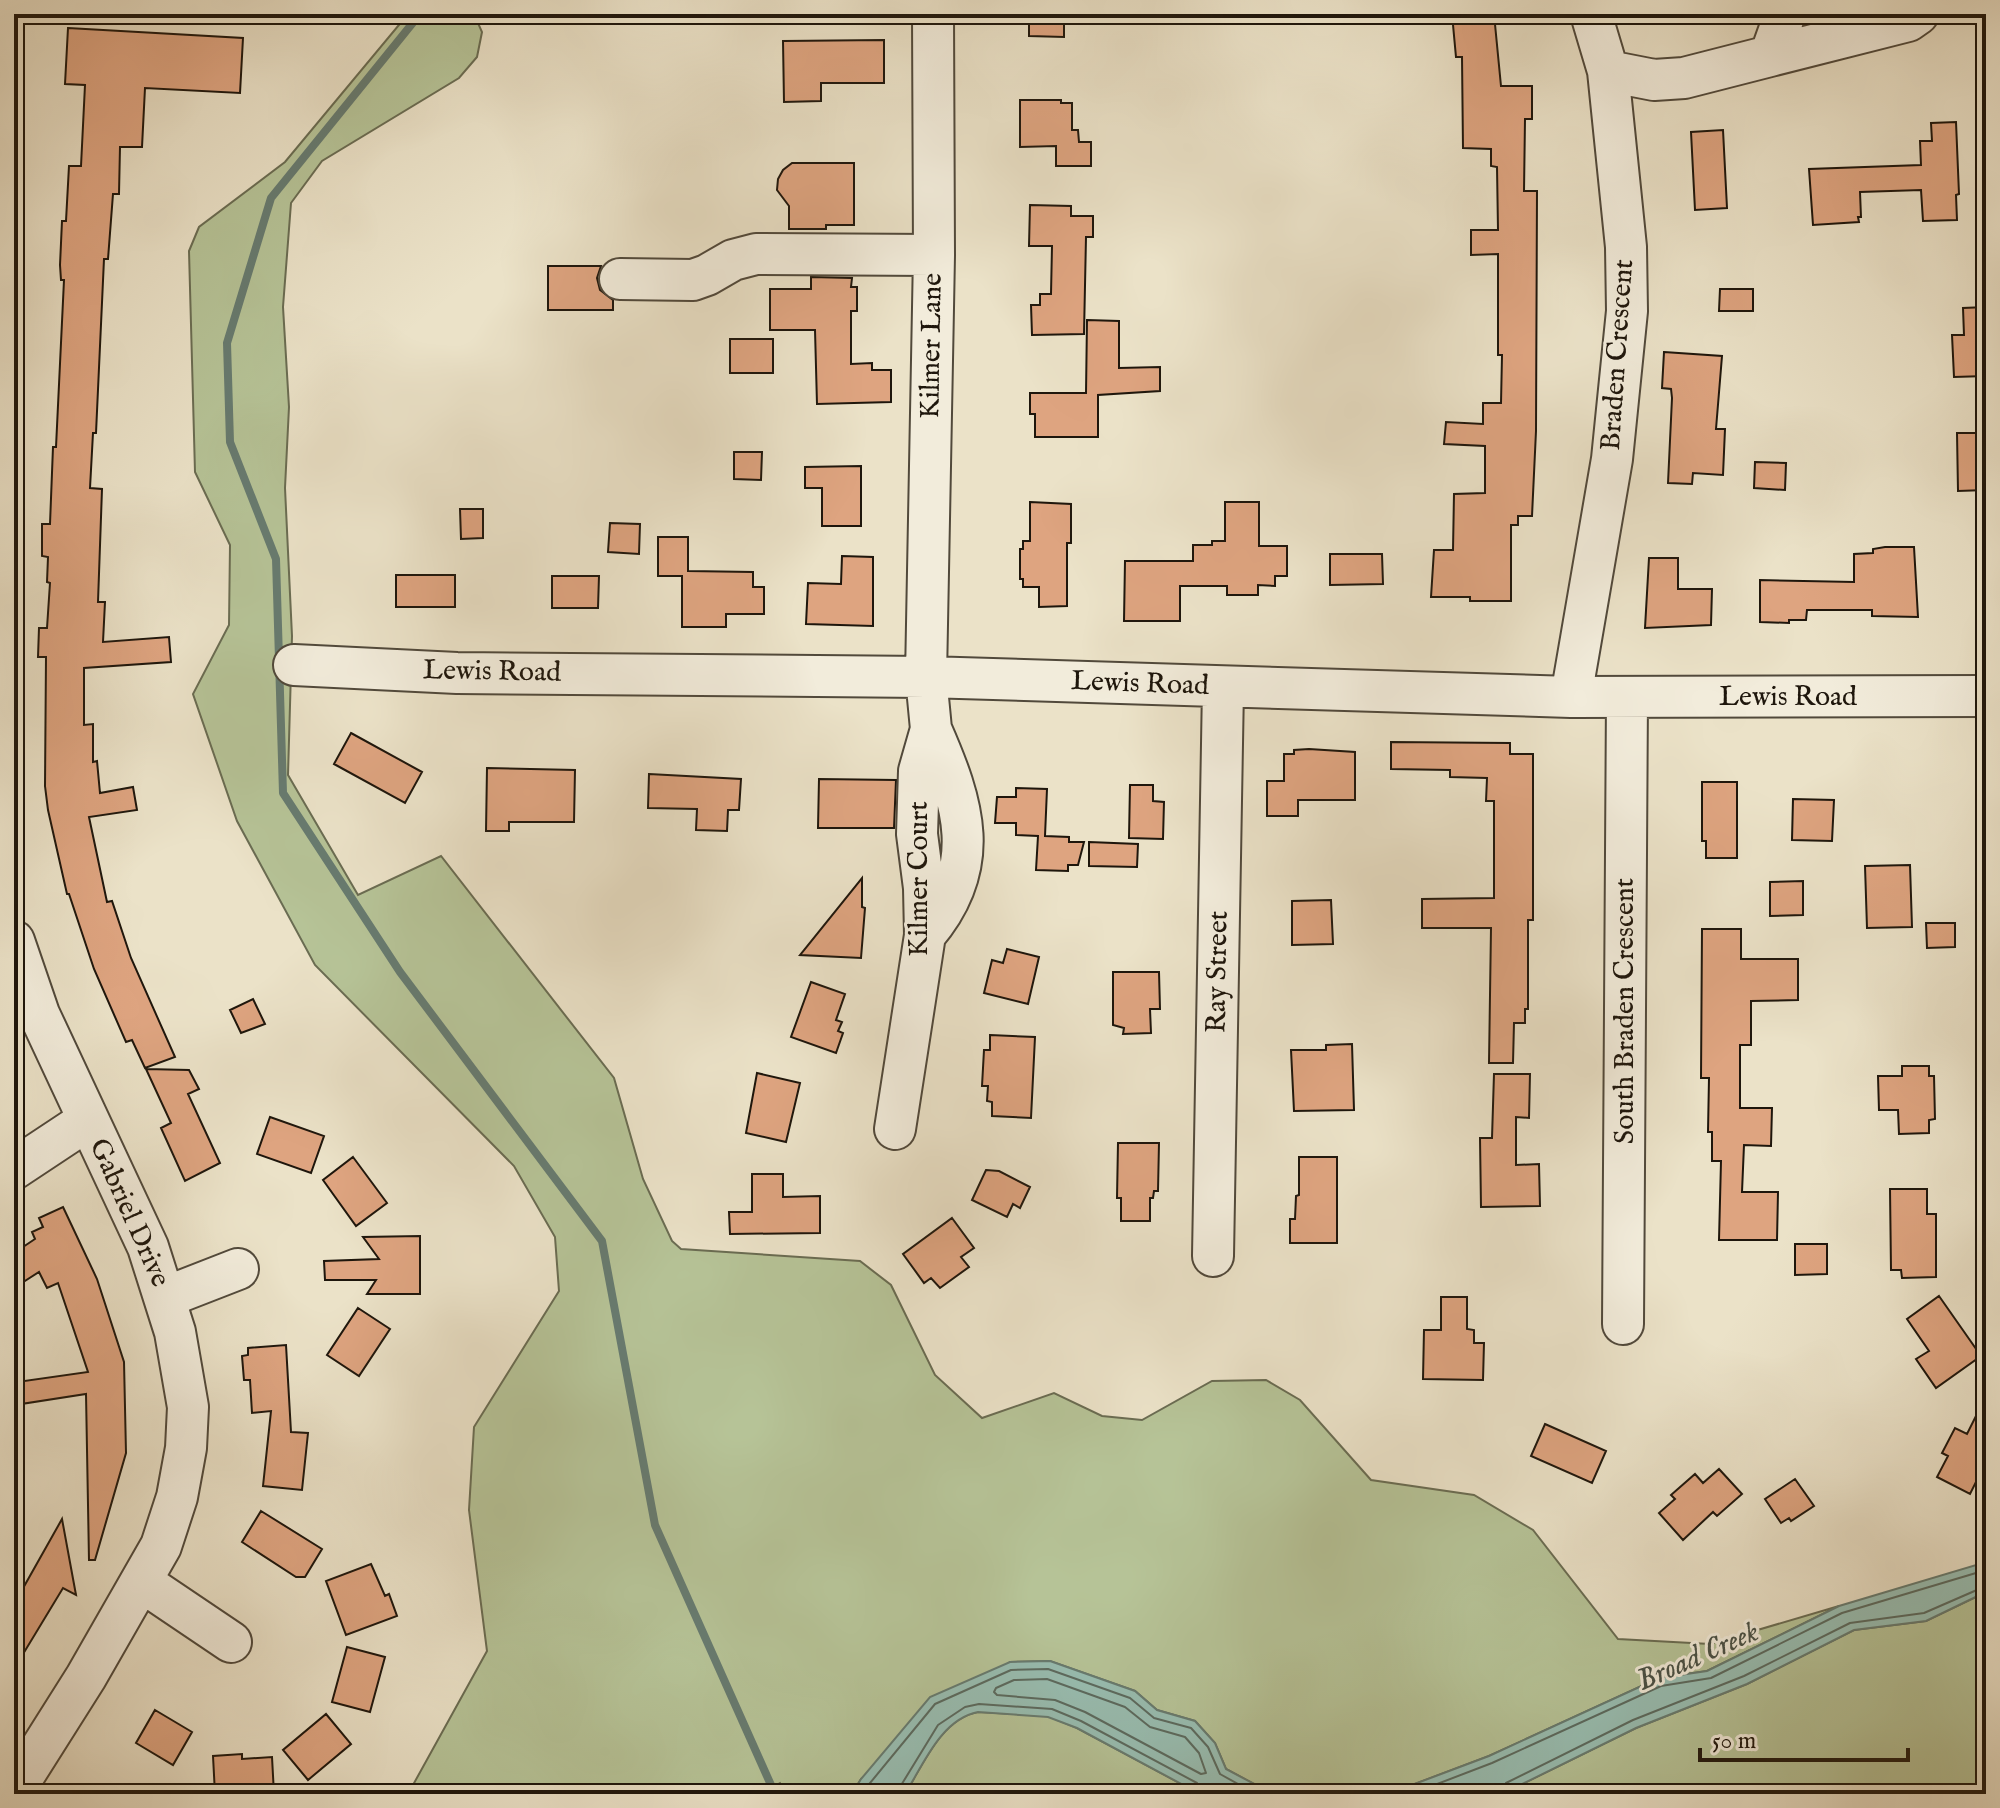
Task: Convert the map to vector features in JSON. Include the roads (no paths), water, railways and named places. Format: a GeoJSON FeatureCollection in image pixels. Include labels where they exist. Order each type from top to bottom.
{"type":"FeatureCollection","features":[{"type":"Feature","properties":{"kind":"street","name":"Kilmer Lane"},"geometry":{"type":"LineString","coordinates":[[926,677],[934,255],[933,14]]}},
{"type":"Feature","properties":{"kind":"street","name":"Braden Crescent"},"geometry":{"type":"LineString","coordinates":[[1571,697],[1612,459],[1627,311],[1626,247],[1608,71],[1591,14]]}},
{"type":"Feature","properties":{"kind":"street"},"geometry":{"type":"LineString","coordinates":[[1770,56],[1785,14]]}},
{"type":"Feature","properties":{"kind":"street"},"geometry":{"type":"LineString","coordinates":[[1608,71],[1654,80],[1669,79],[1908,21],[1918,14]]}},
{"type":"Feature","properties":{"kind":"street"},"geometry":{"type":"LineString","coordinates":[[620,279],[693,280],[733,260],[756,254],[934,255]]}},
{"type":"Feature","properties":{"kind":"street","name":"Lewis Road"},"geometry":{"type":"LineString","coordinates":[[294,665],[457,673],[926,677],[1571,697],[1986,696]]}},
{"type":"Feature","properties":{"kind":"street","name":"Kilmer Court"},"geometry":{"type":"LineString","coordinates":[[895,1129],[925,935],[924,888],[917,834],[919,771],[931,729],[926,677]]}},
{"type":"Feature","properties":{"kind":"street","name":"Ray Street"},"geometry":{"type":"LineString","coordinates":[[1213,1256],[1223,687]]}},
{"type":"Feature","properties":{"kind":"street","name":"South Braden Crescent"},"geometry":{"type":"LineString","coordinates":[[1623,1324],[1627,697]]}},
{"type":"Feature","properties":{"kind":"street","name":"Gabriel Drive"},"geometry":{"type":"LineString","coordinates":[[14,941],[39,1014],[148,1247],[175,1332],[188,1407],[186,1448],[177,1497],[161,1546],[86,1677],[14,1791]]}},
{"type":"Feature","properties":{"kind":"street"},"geometry":{"type":"LineString","coordinates":[[14,1169],[88,1120]]}},
{"type":"Feature","properties":{"kind":"street"},"geometry":{"type":"LineString","coordinates":[[166,1297],[238,1269]]}},
{"type":"Feature","properties":{"kind":"street"},"geometry":{"type":"LineString","coordinates":[[142,1582],[231,1642]]}},
{"type":"Feature","properties":{"kind":"water"},"geometry":{"type":"Polygon","coordinates":[[[1986,1562],[1986,1592],[1926,1621],[1854,1630],[1747,1684],[1636,1728],[1502,1794],[1388,1794],[1489,1756],[1659,1678],[1707,1671],[1839,1606],[1986,1562]]]}},
{"type":"Feature","properties":{"kind":"water"},"geometry":{"type":"Polygon","coordinates":[[[1050,1661],[1135,1691],[1157,1710],[1195,1721],[1215,1743],[1226,1769],[1273,1794],[1200,1794],[1077,1728],[1048,1717],[978,1712],[965,1716],[943,1733],[905,1794],[852,1794],[930,1697],[1010,1662],[1050,1661]]]}},
{"type":"Feature","properties":{"kind":"waterway"},"geometry":{"type":"LineString","coordinates":[[420,14],[271,198],[227,343],[230,442],[276,559],[283,793],[400,972],[602,1241],[655,1525],[775,1794]]}},
{"type":"Feature","properties":{"kind":"water label","name":"Broad Creek"},"geometry":{"type":"Point","coordinates":[1698,1657]}}]}
